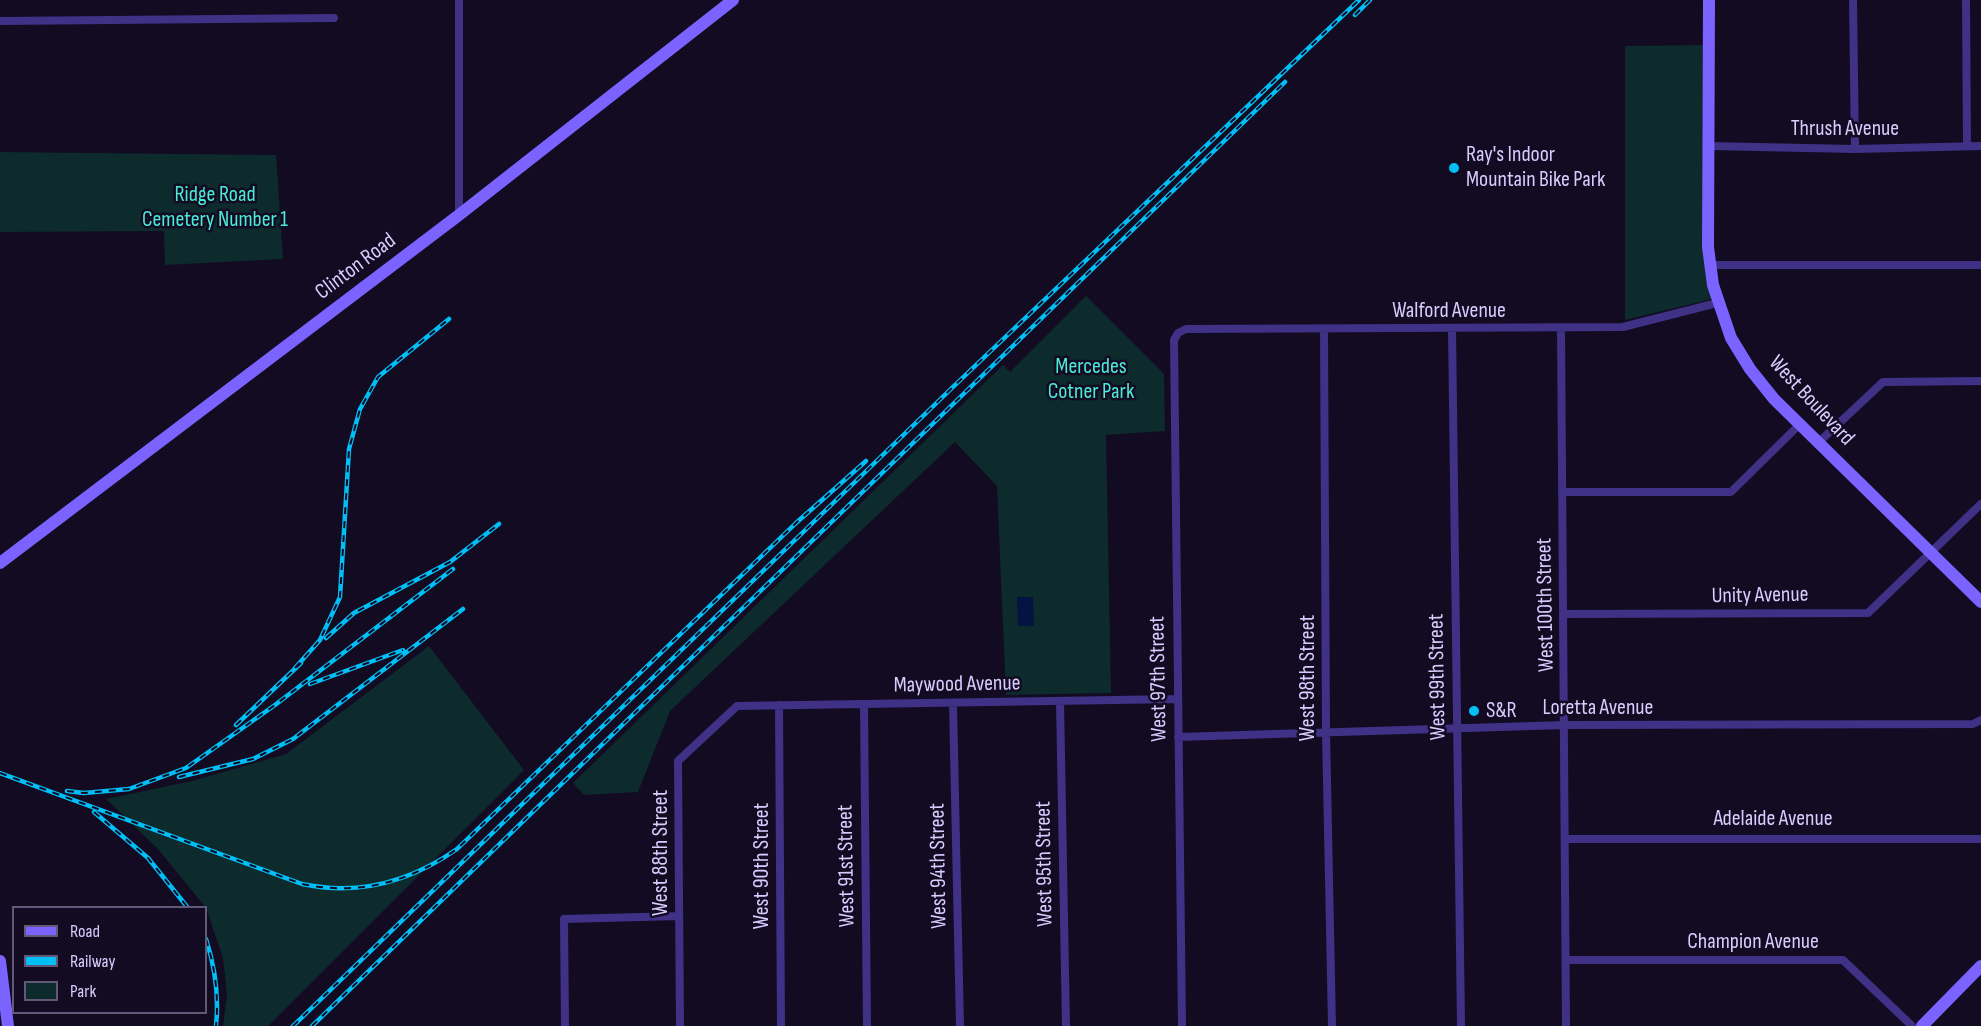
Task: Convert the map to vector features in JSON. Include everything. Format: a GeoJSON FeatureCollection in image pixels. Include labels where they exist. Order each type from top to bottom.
{"type":"FeatureCollection","features":[{"type":"Feature","properties":{"kind":"street"},"geometry":{"type":"LineString","coordinates":[[459,0],[459,215]]}},
{"type":"Feature","properties":{"kind":"street","name":"Clinton Road"},"geometry":{"type":"LineString","coordinates":[[3,560],[459,215],[733,0]]}},
{"type":"Feature","properties":{"kind":"street"},"geometry":{"type":"LineString","coordinates":[[1853,0],[1855,149]]}},
{"type":"Feature","properties":{"kind":"street"},"geometry":{"type":"LineString","coordinates":[[1966,0],[1967,146]]}},
{"type":"Feature","properties":{"kind":"street","name":"West Boulevard"},"geometry":{"type":"LineString","coordinates":[[1707,3],[1710,265],[1718,303],[1731,338],[1750,369],[1774,399],[1981,602]]}},
{"type":"Feature","properties":{"kind":"street"},"geometry":{"type":"LineString","coordinates":[[0,21],[334,18]]}},
{"type":"Feature","properties":{"kind":"street","name":"Thrush Avenue"},"geometry":{"type":"LineString","coordinates":[[1709,146],[1855,149],[1981,146]]}},
{"type":"Feature","properties":{"kind":"street"},"geometry":{"type":"LineString","coordinates":[[1710,265],[1981,265]]}},
{"type":"Feature","properties":{"kind":"street","name":"Walford Avenue"},"geometry":{"type":"LineString","coordinates":[[1178,333],[1186,329],[1623,327],[1718,303]]}},
{"type":"Feature","properties":{"kind":"street","name":"West 99th Street"},"geometry":{"type":"LineString","coordinates":[[1452,328],[1461,1026]]}},
{"type":"Feature","properties":{"kind":"street","name":"West 100th Street"},"geometry":{"type":"LineString","coordinates":[[1561,328],[1566,1026]]}},
{"type":"Feature","properties":{"kind":"street","name":"West 98th Street"},"geometry":{"type":"LineString","coordinates":[[1324,330],[1326,731],[1332,1026]]}},
{"type":"Feature","properties":{"kind":"street","name":"West 97th Street"},"geometry":{"type":"LineString","coordinates":[[1178,333],[1174,340],[1182,1026]]}},
{"type":"Feature","properties":{"kind":"street"},"geometry":{"type":"LineString","coordinates":[[1819,442],[1883,382],[1981,381]]}},
{"type":"Feature","properties":{"kind":"street"},"geometry":{"type":"LineString","coordinates":[[1563,492],[1731,492],[1800,424]]}},
{"type":"Feature","properties":{"kind":"street","name":"Unity Avenue"},"geometry":{"type":"LineString","coordinates":[[1564,614],[1868,613],[1981,504]]}},
{"type":"Feature","properties":{"kind":"street","name":"Maywood Avenue"},"geometry":{"type":"LineString","coordinates":[[737,706],[953,705],[1177,699]]}},
{"type":"Feature","properties":{"kind":"street","name":"West 95th Street"},"geometry":{"type":"LineString","coordinates":[[1060,701],[1066,1026]]}},
{"type":"Feature","properties":{"kind":"street","name":"West 90th Street"},"geometry":{"type":"LineString","coordinates":[[779,705],[781,1026]]}},
{"type":"Feature","properties":{"kind":"street","name":"West 91st Street"},"geometry":{"type":"LineString","coordinates":[[864,705],[867,1026]]}},
{"type":"Feature","properties":{"kind":"street","name":"West 94th Street"},"geometry":{"type":"LineString","coordinates":[[953,705],[960,1026]]}},
{"type":"Feature","properties":{"kind":"street","name":"West 88th Street"},"geometry":{"type":"LineString","coordinates":[[680,1026],[678,761],[737,706]]}},
{"type":"Feature","properties":{"kind":"street","name":"Loretta Avenue"},"geometry":{"type":"LineString","coordinates":[[1178,737],[1565,725],[1973,724],[1981,720]]}},
{"type":"Feature","properties":{"kind":"street","name":"Adelaide Avenue"},"geometry":{"type":"LineString","coordinates":[[1566,839],[1981,839]]}},
{"type":"Feature","properties":{"kind":"street"},"geometry":{"type":"LineString","coordinates":[[565,1026],[564,919],[679,916]]}},
{"type":"Feature","properties":{"kind":"street","name":"Champion Avenue"},"geometry":{"type":"LineString","coordinates":[[1566,960],[1843,960],[1912,1026]]}},
{"type":"Feature","properties":{"kind":"street"},"geometry":{"type":"LineString","coordinates":[[0,961],[8,1026]]}},
{"type":"Feature","properties":{"kind":"street"},"geometry":{"type":"LineString","coordinates":[[1922,1026],[1981,966]]}},
{"type":"Feature","properties":{"kind":"green space"},"geometry":{"type":"Polygon","coordinates":[[[1703,45],[1702,222],[1712,299],[1625,320],[1625,46],[1703,45]]]}},
{"type":"Feature","properties":{"kind":"green space","name":"Ridge Road Cemetery Number 1"},"geometry":{"type":"Polygon","coordinates":[[[0,152],[276,155],[283,259],[165,265],[164,231],[0,232],[0,152]]]}},
{"type":"Feature","properties":{"kind":"green space","name":"Mercedes Cotner Park"},"geometry":{"type":"Polygon","coordinates":[[[1086,296],[1164,374],[1165,431],[1106,435],[1111,693],[1006,695],[997,486],[955,442],[670,711],[638,792],[584,795],[573,783],[1003,365],[1010,372],[1086,296]]]}},
{"type":"Feature","properties":{"kind":"green space"},"geometry":{"type":"Polygon","coordinates":[[[429,646],[524,770],[268,1026],[223,1026],[227,994],[223,958],[207,906],[204,906],[158,849],[106,799],[192,781],[286,754],[429,646]]]}},
{"type":"Feature","properties":{"kind":"shaded area"},"geometry":{"type":"Polygon","coordinates":[[[1017,597],[1033,597],[1034,626],[1018,626],[1017,597]]]}},
{"type":"Feature","properties":{"kind":"railway"},"geometry":{"type":"LineString","coordinates":[[293,1026],[954,386],[1359,0]]}},
{"type":"Feature","properties":{"kind":"railway"},"geometry":{"type":"LineString","coordinates":[[1355,15],[1370,0]]}},
{"type":"Feature","properties":{"kind":"railway"},"geometry":{"type":"LineString","coordinates":[[312,1026],[1285,82]]}},
{"type":"Feature","properties":{"kind":"railway"},"geometry":{"type":"LineString","coordinates":[[295,668],[320,640],[340,597],[349,449],[360,409],[378,377],[449,319]]}},
{"type":"Feature","properties":{"kind":"railway"},"geometry":{"type":"LineString","coordinates":[[0,773],[302,884],[323,887],[364,887],[402,878],[457,849],[796,523],[866,461]]}},
{"type":"Feature","properties":{"kind":"railway"},"geometry":{"type":"LineString","coordinates":[[326,638],[354,613],[450,562],[499,524]]}},
{"type":"Feature","properties":{"kind":"railway"},"geometry":{"type":"LineString","coordinates":[[67,791],[84,793],[129,789],[186,768],[275,705],[453,569]]}},
{"type":"Feature","properties":{"kind":"railway"},"geometry":{"type":"LineString","coordinates":[[179,777],[253,759],[293,739],[463,609]]}},
{"type":"Feature","properties":{"kind":"railway"},"geometry":{"type":"LineString","coordinates":[[310,684],[403,650]]}},
{"type":"Feature","properties":{"kind":"railway"},"geometry":{"type":"LineString","coordinates":[[236,725],[301,663]]}},
{"type":"Feature","properties":{"kind":"railway"},"geometry":{"type":"LineString","coordinates":[[94,812],[148,858],[186,906]]}},
{"type":"Feature","properties":{"kind":"railway"},"geometry":{"type":"LineString","coordinates":[[207,942],[216,982],[216,1026]]}},
{"type":"Feature","properties":{"kind":"place","name":"Ray's Indoor Mountain Bike Park"},"geometry":{"type":"Point","coordinates":[1454,168]}},
{"type":"Feature","properties":{"kind":"place","name":"S&R"},"geometry":{"type":"Point","coordinates":[1474,711]}}]}
